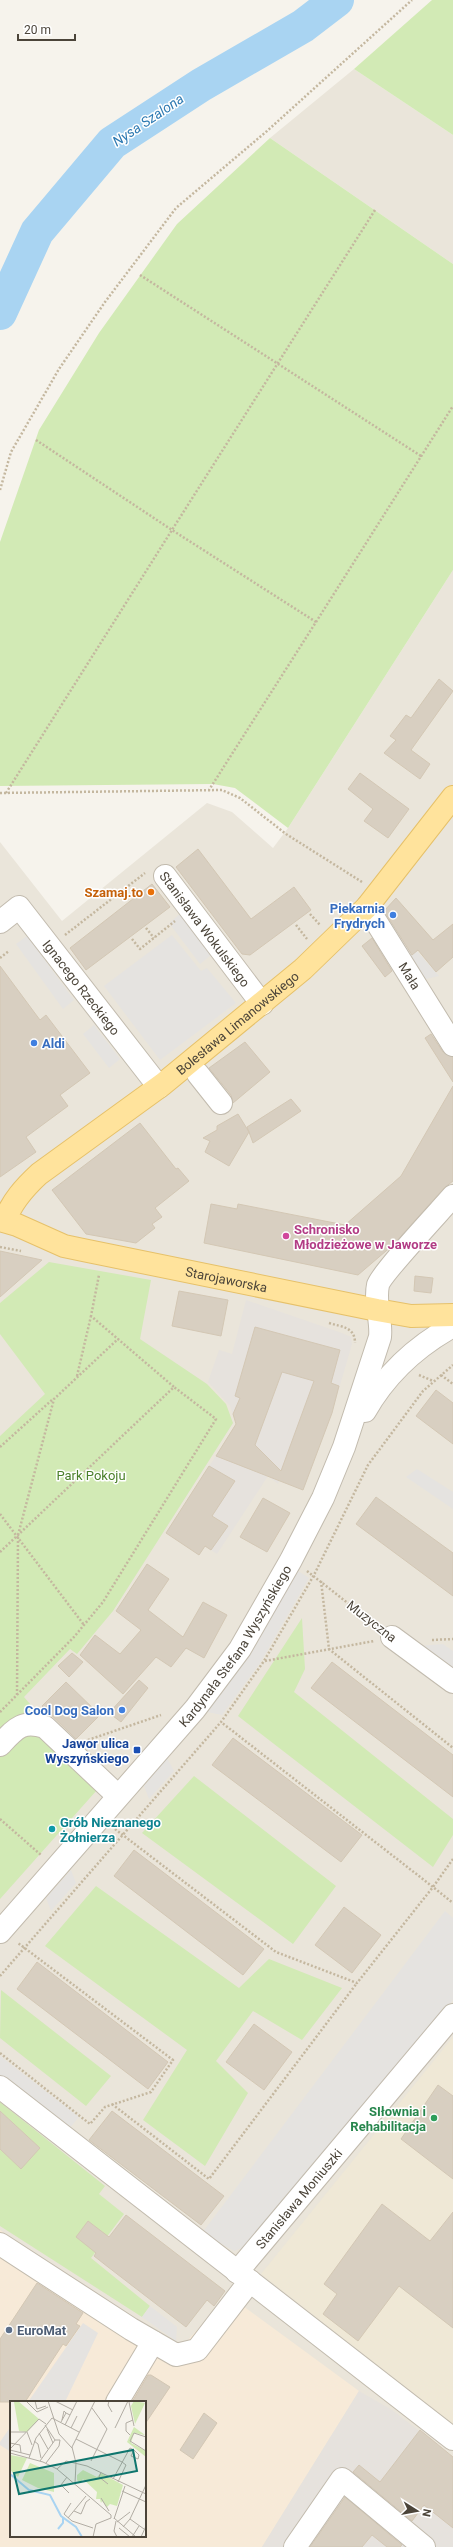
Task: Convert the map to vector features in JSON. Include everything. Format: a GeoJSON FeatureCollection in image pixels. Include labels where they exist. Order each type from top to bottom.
{"type":"FeatureCollection","features":[{"type":"Feature","properties":{"kind":"main road","name":"Bolesława Limanowskiego"},"geometry":{"type":"LineString","coordinates":[[2,1221],[25,1188],[39,1174],[159,1087],[303,969],[372,901],[453,797]]}},
{"type":"Feature","properties":{"kind":"main road","name":"Starojaworska"},"geometry":{"type":"LineString","coordinates":[[2,1221],[64,1246],[377,1310],[411,1316],[453,1315]]}},
{"type":"Feature","properties":{"kind":"street","name":"Stanisława Wokulskiego"},"geometry":{"type":"LineString","coordinates":[[165,876],[262,1004]]}},
{"type":"Feature","properties":{"kind":"street","name":"Mała"},"geometry":{"type":"LineString","coordinates":[[372,901],[453,1045]]}},
{"type":"Feature","properties":{"kind":"street","name":"Ignacego Rzeckiego"},"geometry":{"type":"LineString","coordinates":[[0,922],[19,907],[159,1087]]}},
{"type":"Feature","properties":{"kind":"street"},"geometry":{"type":"LineString","coordinates":[[198,1074],[221,1103]]}},
{"type":"Feature","properties":{"kind":"street"},"geometry":{"type":"LineString","coordinates":[[377,1310],[378,1284],[453,1196]]}},
{"type":"Feature","properties":{"kind":"street","name":"Kardynała Stefana Wyszyńskiego"},"geometry":{"type":"LineString","coordinates":[[1,1931],[195,1709],[240,1649],[291,1560],[322,1498],[344,1447],[380,1337],[380,1322],[377,1310]]}},
{"type":"Feature","properties":{"kind":"street"},"geometry":{"type":"LineString","coordinates":[[344,1447],[377,1389],[398,1366],[416,1350],[453,1326]]}},
{"type":"Feature","properties":{"kind":"street","name":"Muzyczna"},"geometry":{"type":"LineString","coordinates":[[392,1637],[453,1682]]}},
{"type":"Feature","properties":{"kind":"street"},"geometry":{"type":"LineString","coordinates":[[0,1744],[20,1726],[32,1723],[45,1728],[118,1796]]}},
{"type":"Feature","properties":{"kind":"street","name":"Stanisława Moniuszki"},"geometry":{"type":"LineString","coordinates":[[244,2276],[453,2014]]}},
{"type":"Feature","properties":{"kind":"street"},"geometry":{"type":"LineString","coordinates":[[0,2087],[453,2439]]}},
{"type":"Feature","properties":{"kind":"street"},"geometry":{"type":"LineString","coordinates":[[0,2244],[153,2342],[176,2355],[197,2350],[244,2276]]}},
{"type":"Feature","properties":{"kind":"street"},"geometry":{"type":"LineString","coordinates":[[118,2401],[153,2342]]}},
{"type":"Feature","properties":{"kind":"street"},"geometry":{"type":"LineString","coordinates":[[295,2547],[342,2479],[424,2547]]}},
{"type":"Feature","properties":{"kind":"path"},"geometry":{"type":"LineString","coordinates":[[0,490],[11,452],[59,369],[119,283],[176,208],[267,131],[412,0]]}},
{"type":"Feature","properties":{"kind":"path"},"geometry":{"type":"LineString","coordinates":[[6,793],[375,210]]}},
{"type":"Feature","properties":{"kind":"path"},"geometry":{"type":"LineString","coordinates":[[140,275],[421,456]]}},
{"type":"Feature","properties":{"kind":"path"},"geometry":{"type":"LineString","coordinates":[[209,790],[453,406]]}},
{"type":"Feature","properties":{"kind":"path"},"geometry":{"type":"LineString","coordinates":[[36,440],[172,530],[316,622]]}},
{"type":"Feature","properties":{"kind":"path"},"geometry":{"type":"LineString","coordinates":[[0,793],[222,790],[240,798],[372,901]]}},
{"type":"Feature","properties":{"kind":"path","name":"Stanisława Wokulskiego"},"geometry":{"type":"LineString","coordinates":[[50,946],[156,864],[165,876]]}},
{"type":"Feature","properties":{"kind":"path"},"geometry":{"type":"LineString","coordinates":[[132,939],[140,949],[190,909]]}},
{"type":"Feature","properties":{"kind":"path"},"geometry":{"type":"LineString","coordinates":[[310,914],[322,928]]}},
{"type":"Feature","properties":{"kind":"path"},"geometry":{"type":"LineString","coordinates":[[296,925],[312,945]]}},
{"type":"Feature","properties":{"kind":"path"},"geometry":{"type":"LineString","coordinates":[[146,928],[154,938]]}},
{"type":"Feature","properties":{"kind":"path"},"geometry":{"type":"LineString","coordinates":[[0,958],[9,951]]}},
{"type":"Feature","properties":{"kind":"path"},"geometry":{"type":"LineString","coordinates":[[0,1247],[29,1253]]}},
{"type":"Feature","properties":{"kind":"path"},"geometry":{"type":"LineString","coordinates":[[77,1377],[100,1271]]}},
{"type":"Feature","properties":{"kind":"path"},"geometry":{"type":"LineString","coordinates":[[0,1712],[17,1696],[104,1602],[216,1419],[174,1387],[91,1316]]}},
{"type":"Feature","properties":{"kind":"path"},"geometry":{"type":"LineString","coordinates":[[322,1321],[352,1330],[355,1335],[355,1348]]}},
{"type":"Feature","properties":{"kind":"path"},"geometry":{"type":"LineString","coordinates":[[0,1447],[118,1339]]}},
{"type":"Feature","properties":{"kind":"path"},"geometry":{"type":"LineString","coordinates":[[0,1976],[221,1722],[264,1661],[314,1575],[368,1465],[423,1391],[440,1375],[453,1366]]}},
{"type":"Feature","properties":{"kind":"path"},"geometry":{"type":"LineString","coordinates":[[440,1375],[453,1384]]}},
{"type":"Feature","properties":{"kind":"path"},"geometry":{"type":"LineString","coordinates":[[0,1552],[174,1387]]}},
{"type":"Feature","properties":{"kind":"path"},"geometry":{"type":"LineString","coordinates":[[17,1696],[18,1535],[54,1399]]}},
{"type":"Feature","properties":{"kind":"path"},"geometry":{"type":"LineString","coordinates":[[0,1514],[18,1535],[84,1625]]}},
{"type":"Feature","properties":{"kind":"path","name":"Muzyczna"},"geometry":{"type":"LineString","coordinates":[[291,1560],[314,1575],[392,1637]]}},
{"type":"Feature","properties":{"kind":"path"},"geometry":{"type":"LineString","coordinates":[[321,1581],[329,1649],[453,1748]]}},
{"type":"Feature","properties":{"kind":"path"},"geometry":{"type":"LineString","coordinates":[[264,1661],[392,1637]]}},
{"type":"Feature","properties":{"kind":"path"},"geometry":{"type":"LineString","coordinates":[[67,1748],[166,1714],[161,1720]]}},
{"type":"Feature","properties":{"kind":"path"},"geometry":{"type":"LineString","coordinates":[[221,1722],[453,1903]]}},
{"type":"Feature","properties":{"kind":"path"},"geometry":{"type":"LineString","coordinates":[[0,1819],[44,1858]]}},
{"type":"Feature","properties":{"kind":"path"},"geometry":{"type":"LineString","coordinates":[[126,1839],[276,1952],[357,1983]]}},
{"type":"Feature","properties":{"kind":"path"},"geometry":{"type":"LineString","coordinates":[[112,2104],[209,2179],[453,1859]]}},
{"type":"Feature","properties":{"kind":"path"},"geometry":{"type":"LineString","coordinates":[[0,2053],[90,2124],[105,2107],[152,2092],[173,2060],[1,1931]]}},
{"type":"Feature","properties":{"kind":"shaded area"},"geometry":{"type":"Polygon","coordinates":[[[354,69],[453,135],[453,264],[270,138],[354,69]]]}},
{"type":"Feature","properties":{"kind":"shaded area"},"geometry":{"type":"Polygon","coordinates":[[[453,570],[453,2547],[0,2547],[0,842],[62,921],[207,803],[232,812],[273,848],[288,828],[453,570]]]}},
{"type":"Feature","properties":{"kind":"shaded area"},"geometry":{"type":"Polygon","coordinates":[[[180,914],[211,955],[200,964],[169,923],[180,914]]]}},
{"type":"Feature","properties":{"kind":"shaded area"},"geometry":{"type":"Polygon","coordinates":[[[391,922],[439,976],[417,981],[384,927],[391,922]]]}},
{"type":"Feature","properties":{"kind":"shaded area"},"geometry":{"type":"Polygon","coordinates":[[[172,935],[201,971],[207,968],[236,1003],[160,1060],[104,986],[172,935]]]}},
{"type":"Feature","properties":{"kind":"shaded area"},"geometry":{"type":"Polygon","coordinates":[[[27,936],[74,1000],[63,1009],[16,944],[27,936]]]}},
{"type":"Feature","properties":{"kind":"shaded area"},"geometry":{"type":"Polygon","coordinates":[[[94,1025],[120,1059],[109,1068],[83,1034],[94,1025]]]}},
{"type":"Feature","properties":{"kind":"shaded area"},"geometry":{"type":"Polygon","coordinates":[[[246,1300],[342,1333],[351,1337],[352,1344],[332,1413],[321,1442],[296,1432],[278,1484],[268,1476],[217,1554],[172,1525],[236,1424],[230,1406],[208,1382],[219,1350],[232,1354],[246,1300]]]}},
{"type":"Feature","properties":{"kind":"shaded area"},"geometry":{"type":"Polygon","coordinates":[[[417,1469],[453,1492],[453,1509],[406,1477],[417,1469]]]}},
{"type":"Feature","properties":{"kind":"shaded area"},"geometry":{"type":"Polygon","coordinates":[[[298,1571],[309,1578],[260,1663],[222,1715],[207,1712],[249,1657],[298,1571]]]}},
{"type":"Feature","properties":{"kind":"shaded area"},"geometry":{"type":"Polygon","coordinates":[[[443,1644],[453,1651],[453,1671],[419,1646],[443,1644]]]}},
{"type":"Feature","properties":{"kind":"shaded area"},"geometry":{"type":"Polygon","coordinates":[[[167,1758],[174,1771],[149,1799],[144,1786],[167,1758]]]}},
{"type":"Feature","properties":{"kind":"shaded area"},"geometry":{"type":"Polygon","coordinates":[[[71,1870],[76,1883],[51,1911],[46,1898],[71,1870]]]}},
{"type":"Feature","properties":{"kind":"shaded area"},"geometry":{"type":"Polygon","coordinates":[[[445,1911],[453,1918],[453,2000],[250,2245],[234,2251],[202,2233],[445,1911]]]}},
{"type":"Feature","properties":{"kind":"shaded area"},"geometry":{"type":"Polygon","coordinates":[[[453,2037],[453,2424],[261,2274],[453,2037]]]}},
{"type":"Feature","properties":{"kind":"shaded area"},"geometry":{"type":"Polygon","coordinates":[[[0,2056],[79,2117],[69,2129],[0,2076],[0,2056]]]}},
{"type":"Feature","properties":{"kind":"shaded area"},"geometry":{"type":"Polygon","coordinates":[[[0,2230],[180,2349],[228,2295],[359,2391],[262,2547],[0,2547],[0,2230]]]}},
{"type":"Feature","properties":{"kind":"shaded area"},"geometry":{"type":"Polygon","coordinates":[[[150,2306],[177,2327],[176,2341],[142,2317],[150,2306]]]}},
{"type":"Feature","properties":{"kind":"shaded area"},"geometry":{"type":"Polygon","coordinates":[[[83,2323],[98,2333],[65,2401],[29,2401],[83,2323]]]}},
{"type":"Feature","properties":{"kind":"shaded area"},"geometry":{"type":"Polygon","coordinates":[[[359,2391],[392,2410],[453,2457],[453,2547],[262,2547],[359,2391]]]}},
{"type":"Feature","properties":{"kind":"shaded area"},"geometry":{"type":"Polygon","coordinates":[[[10,2427],[10,2451],[0,2445],[0,2442],[10,2427]]]}},
{"type":"Feature","properties":{"kind":"green space"},"geometry":{"type":"Polygon","coordinates":[[[432,0],[453,0],[453,135],[354,69],[432,0]]]}},
{"type":"Feature","properties":{"kind":"green space"},"geometry":{"type":"Polygon","coordinates":[[[270,138],[453,264],[453,570],[288,828],[235,788],[213,784],[0,786],[0,542],[39,430],[99,333],[177,224],[270,138]]]}},
{"type":"Feature","properties":{"kind":"green space","name":"Park Pokoju"},"geometry":{"type":"Polygon","coordinates":[[[49,1262],[151,1280],[140,1339],[207,1384],[226,1404],[233,1423],[113,1611],[77,1654],[70,1649],[24,1697],[37,1712],[39,1734],[97,1790],[0,1899],[0,1436],[45,1394],[0,1334],[0,1303],[49,1262]]]}},
{"type":"Feature","properties":{"kind":"green space"},"geometry":{"type":"Polygon","coordinates":[[[302,1618],[305,1669],[294,1692],[453,1819],[453,1835],[433,1867],[238,1716],[302,1618]]]}},
{"type":"Feature","properties":{"kind":"green space"},"geometry":{"type":"Polygon","coordinates":[[[194,1776],[336,1886],[293,1944],[142,1833],[194,1776]]]}},
{"type":"Feature","properties":{"kind":"green space"},"geometry":{"type":"Polygon","coordinates":[[[96,1886],[239,1988],[269,1959],[342,1988],[302,2040],[253,2011],[216,2061],[248,2093],[205,2166],[143,2120],[187,2050],[45,1946],[96,1886]]]}},
{"type":"Feature","properties":{"kind":"green space"},"geometry":{"type":"Polygon","coordinates":[[[1,1990],[111,2076],[86,2106],[0,2038],[1,1990]]]}},
{"type":"Feature","properties":{"kind":"green space"},"geometry":{"type":"Polygon","coordinates":[[[0,2102],[105,2186],[99,2194],[124,2214],[91,2258],[150,2306],[142,2317],[0,2226],[0,2102]]]}},
{"type":"Feature","properties":{"kind":"building"},"geometry":{"type":"Polygon","coordinates":[[[439,679],[453,691],[411,750],[430,764],[420,779],[384,753],[396,740],[390,736],[406,715],[411,718],[439,679]]]}},
{"type":"Feature","properties":{"kind":"building"},"geometry":{"type":"Polygon","coordinates":[[[360,773],[409,809],[388,838],[364,821],[373,809],[348,789],[360,773]]]}},
{"type":"Feature","properties":{"kind":"building"},"geometry":{"type":"Polygon","coordinates":[[[198,849],[251,919],[294,887],[311,910],[250,955],[242,954],[176,867],[198,849]]]}},
{"type":"Feature","properties":{"kind":"building"},"geometry":{"type":"Polygon","coordinates":[[[152,884],[170,907],[86,970],[70,948],[152,884]]]}},
{"type":"Feature","properties":{"kind":"building"},"geometry":{"type":"Polygon","coordinates":[[[396,898],[433,940],[453,924],[453,957],[436,972],[418,950],[412,955],[384,911],[396,898]]]}},
{"type":"Feature","properties":{"kind":"building"},"geometry":{"type":"Polygon","coordinates":[[[372,938],[392,971],[385,977],[362,946],[372,938]]]}},
{"type":"Feature","properties":{"kind":"building","name":"Aldi"},"geometry":{"type":"Polygon","coordinates":[[[0,966],[40,1020],[46,1015],[90,1073],[60,1095],[68,1106],[26,1137],[36,1152],[0,1177],[0,966]]]}},
{"type":"Feature","properties":{"kind":"building"},"geometry":{"type":"Polygon","coordinates":[[[431,1034],[443,1052],[453,1057],[453,1082],[425,1038],[431,1034]]]}},
{"type":"Feature","properties":{"kind":"building"},"geometry":{"type":"Polygon","coordinates":[[[245,1042],[270,1072],[233,1103],[231,1095],[209,1068],[245,1042]]]}},
{"type":"Feature","properties":{"kind":"building"},"geometry":{"type":"Polygon","coordinates":[[[453,1086],[453,1181],[444,1188],[393,1245],[358,1275],[204,1243],[211,1204],[237,1209],[238,1204],[345,1225],[401,1176],[453,1086]]]}},
{"type":"Feature","properties":{"kind":"building"},"geometry":{"type":"Polygon","coordinates":[[[291,1099],[301,1111],[253,1143],[247,1127],[291,1099]]]}},
{"type":"Feature","properties":{"kind":"building"},"geometry":{"type":"Polygon","coordinates":[[[238,1114],[249,1132],[229,1166],[205,1152],[210,1141],[203,1138],[217,1130],[217,1126],[238,1114]]]}},
{"type":"Feature","properties":{"kind":"building"},"geometry":{"type":"Polygon","coordinates":[[[140,1123],[176,1169],[178,1168],[189,1181],[155,1208],[162,1217],[152,1224],[155,1228],[136,1243],[86,1234],[52,1190],[140,1123]]]}},
{"type":"Feature","properties":{"kind":"building"},"geometry":{"type":"Polygon","coordinates":[[[0,1251],[42,1260],[0,1297],[0,1251]]]}},
{"type":"Feature","properties":{"kind":"building"},"geometry":{"type":"Polygon","coordinates":[[[415,1276],[433,1278],[431,1293],[414,1291],[415,1276]]]}},
{"type":"Feature","properties":{"kind":"building"},"geometry":{"type":"Polygon","coordinates":[[[179,1291],[228,1300],[221,1336],[172,1326],[179,1291]]]}},
{"type":"Feature","properties":{"kind":"building"},"geometry":{"type":"Polygon","coordinates":[[[255,1327],[340,1350],[331,1383],[339,1386],[332,1413],[303,1490],[216,1456],[236,1424],[233,1414],[240,1398],[235,1396],[255,1327]],[[282,1372],[255,1445],[281,1471],[314,1381],[282,1372]]]}},
{"type":"Feature","properties":{"kind":"building"},"geometry":{"type":"Polygon","coordinates":[[[436,1390],[453,1403],[453,1444],[416,1416],[436,1390]]]}},
{"type":"Feature","properties":{"kind":"building"},"geometry":{"type":"Polygon","coordinates":[[[209,1466],[235,1481],[212,1516],[228,1526],[211,1550],[205,1546],[199,1555],[166,1533],[209,1466]]]}},
{"type":"Feature","properties":{"kind":"building"},"geometry":{"type":"Polygon","coordinates":[[[376,1497],[453,1553],[453,1596],[356,1524],[376,1497]]]}},
{"type":"Feature","properties":{"kind":"building"},"geometry":{"type":"Polygon","coordinates":[[[263,1498],[290,1513],[267,1552],[240,1537],[263,1498]]]}},
{"type":"Feature","properties":{"kind":"building"},"geometry":{"type":"Polygon","coordinates":[[[147,1564],[169,1579],[148,1610],[183,1637],[203,1602],[227,1615],[204,1658],[186,1648],[171,1667],[156,1657],[123,1694],[80,1655],[95,1635],[120,1654],[141,1630],[116,1611],[147,1564]]]}},
{"type":"Feature","properties":{"kind":"building"},"geometry":{"type":"Polygon","coordinates":[[[72,1653],[83,1662],[69,1677],[58,1666],[72,1653]]]}},
{"type":"Feature","properties":{"kind":"building"},"geometry":{"type":"Polygon","coordinates":[[[332,1662],[453,1755],[453,1797],[311,1688],[332,1662]]]}},
{"type":"Feature","properties":{"kind":"building"},"geometry":{"type":"Polygon","coordinates":[[[139,1680],[148,1688],[121,1722],[109,1713],[139,1680]]]}},
{"type":"Feature","properties":{"kind":"building"},"geometry":{"type":"Polygon","coordinates":[[[66,1682],[100,1715],[76,1739],[42,1706],[66,1682]]]}},
{"type":"Feature","properties":{"kind":"building"},"geometry":{"type":"Polygon","coordinates":[[[233,1738],[362,1835],[341,1862],[212,1765],[233,1738]]]}},
{"type":"Feature","properties":{"kind":"building"},"geometry":{"type":"Polygon","coordinates":[[[134,1850],[264,1949],[243,1975],[114,1876],[134,1850]]]}},
{"type":"Feature","properties":{"kind":"building"},"geometry":{"type":"Polygon","coordinates":[[[344,1907],[381,1935],[352,1973],[315,1945],[344,1907]]]}},
{"type":"Feature","properties":{"kind":"building"},"geometry":{"type":"Polygon","coordinates":[[[37,1962],[168,2062],[148,2089],[17,1989],[37,1962]]]}},
{"type":"Feature","properties":{"kind":"building"},"geometry":{"type":"Polygon","coordinates":[[[254,2024],[292,2052],[264,2090],[226,2062],[254,2024]]]}},
{"type":"Feature","properties":{"kind":"building","name":"SIłownia i Rehabilitacja"},"geometry":{"type":"Polygon","coordinates":[[[438,2085],[453,2096],[453,2179],[401,2139],[438,2085]]]}},
{"type":"Feature","properties":{"kind":"building"},"geometry":{"type":"Polygon","coordinates":[[[0,2111],[40,2148],[21,2169],[0,2149],[0,2111]]]}},
{"type":"Feature","properties":{"kind":"building"},"geometry":{"type":"Polygon","coordinates":[[[112,2111],[224,2196],[201,2225],[89,2140],[112,2111]]]}},
{"type":"Feature","properties":{"kind":"building"},"geometry":{"type":"Polygon","coordinates":[[[382,2204],[430,2241],[453,2212],[453,2328],[399,2286],[358,2341],[323,2314],[337,2294],[324,2284],[382,2204]]]}},
{"type":"Feature","properties":{"kind":"building"},"geometry":{"type":"Polygon","coordinates":[[[126,2215],[225,2291],[214,2306],[207,2300],[186,2327],[94,2256],[96,2253],[76,2237],[88,2221],[109,2237],[126,2215]]]}},
{"type":"Feature","properties":{"kind":"building"},"geometry":{"type":"Polygon","coordinates":[[[37,2283],[83,2313],[76,2324],[80,2326],[66,2346],[63,2344],[26,2401],[0,2402],[0,2339],[37,2283]]]}},
{"type":"Feature","properties":{"kind":"building"},"geometry":{"type":"Polygon","coordinates":[[[148,2375],[151,2375],[170,2387],[146,2423],[146,2401],[133,2401],[148,2375]]]}},
{"type":"Feature","properties":{"kind":"building"},"geometry":{"type":"Polygon","coordinates":[[[204,2413],[217,2423],[193,2459],[180,2450],[204,2413]]]}},
{"type":"Feature","properties":{"kind":"building"},"geometry":{"type":"Polygon","coordinates":[[[420,2430],[453,2457],[453,2528],[424,2505],[412,2521],[353,2472],[359,2465],[380,2482],[420,2430]]]}},
{"type":"Feature","properties":{"kind":"building"},"geometry":{"type":"Polygon","coordinates":[[[345,2497],[402,2545],[400,2547],[387,2547],[372,2535],[362,2547],[310,2547],[345,2497]]]}},
{"type":"Feature","properties":{"kind":"waterway","name":"Nysa Szalona"},"geometry":{"type":"LineString","coordinates":[[0,313],[37,232],[112,143],[201,85],[303,26],[337,0]]}},
{"type":"Feature","properties":{"kind":"place","name":"Szamaj.to"},"geometry":{"type":"Point","coordinates":[151,892]}},
{"type":"Feature","properties":{"kind":"place","name":"Piekarnia Frydrych"},"geometry":{"type":"Point","coordinates":[393,915]}},
{"type":"Feature","properties":{"kind":"place","name":"Aldi"},"geometry":{"type":"Point","coordinates":[34,1043]}},
{"type":"Feature","properties":{"kind":"place","name":"Schronisko Młodzieżowe w Jaworze"},"geometry":{"type":"Point","coordinates":[286,1236]}},
{"type":"Feature","properties":{"kind":"place","name":"Cool Dog Salon"},"geometry":{"type":"Point","coordinates":[122,1710]}},
{"type":"Feature","properties":{"kind":"place","name":"Jawor ulica Wyszyńskiego"},"geometry":{"type":"Point","coordinates":[137,1750]}},
{"type":"Feature","properties":{"kind":"place","name":"Grób Nieznanego Żołnierza"},"geometry":{"type":"Point","coordinates":[52,1829]}},
{"type":"Feature","properties":{"kind":"place","name":"SIłownia i Rehabilitacja"},"geometry":{"type":"Point","coordinates":[434,2118]}},
{"type":"Feature","properties":{"kind":"place","name":"EuroMat"},"geometry":{"type":"Point","coordinates":[9,2330]}}]}
